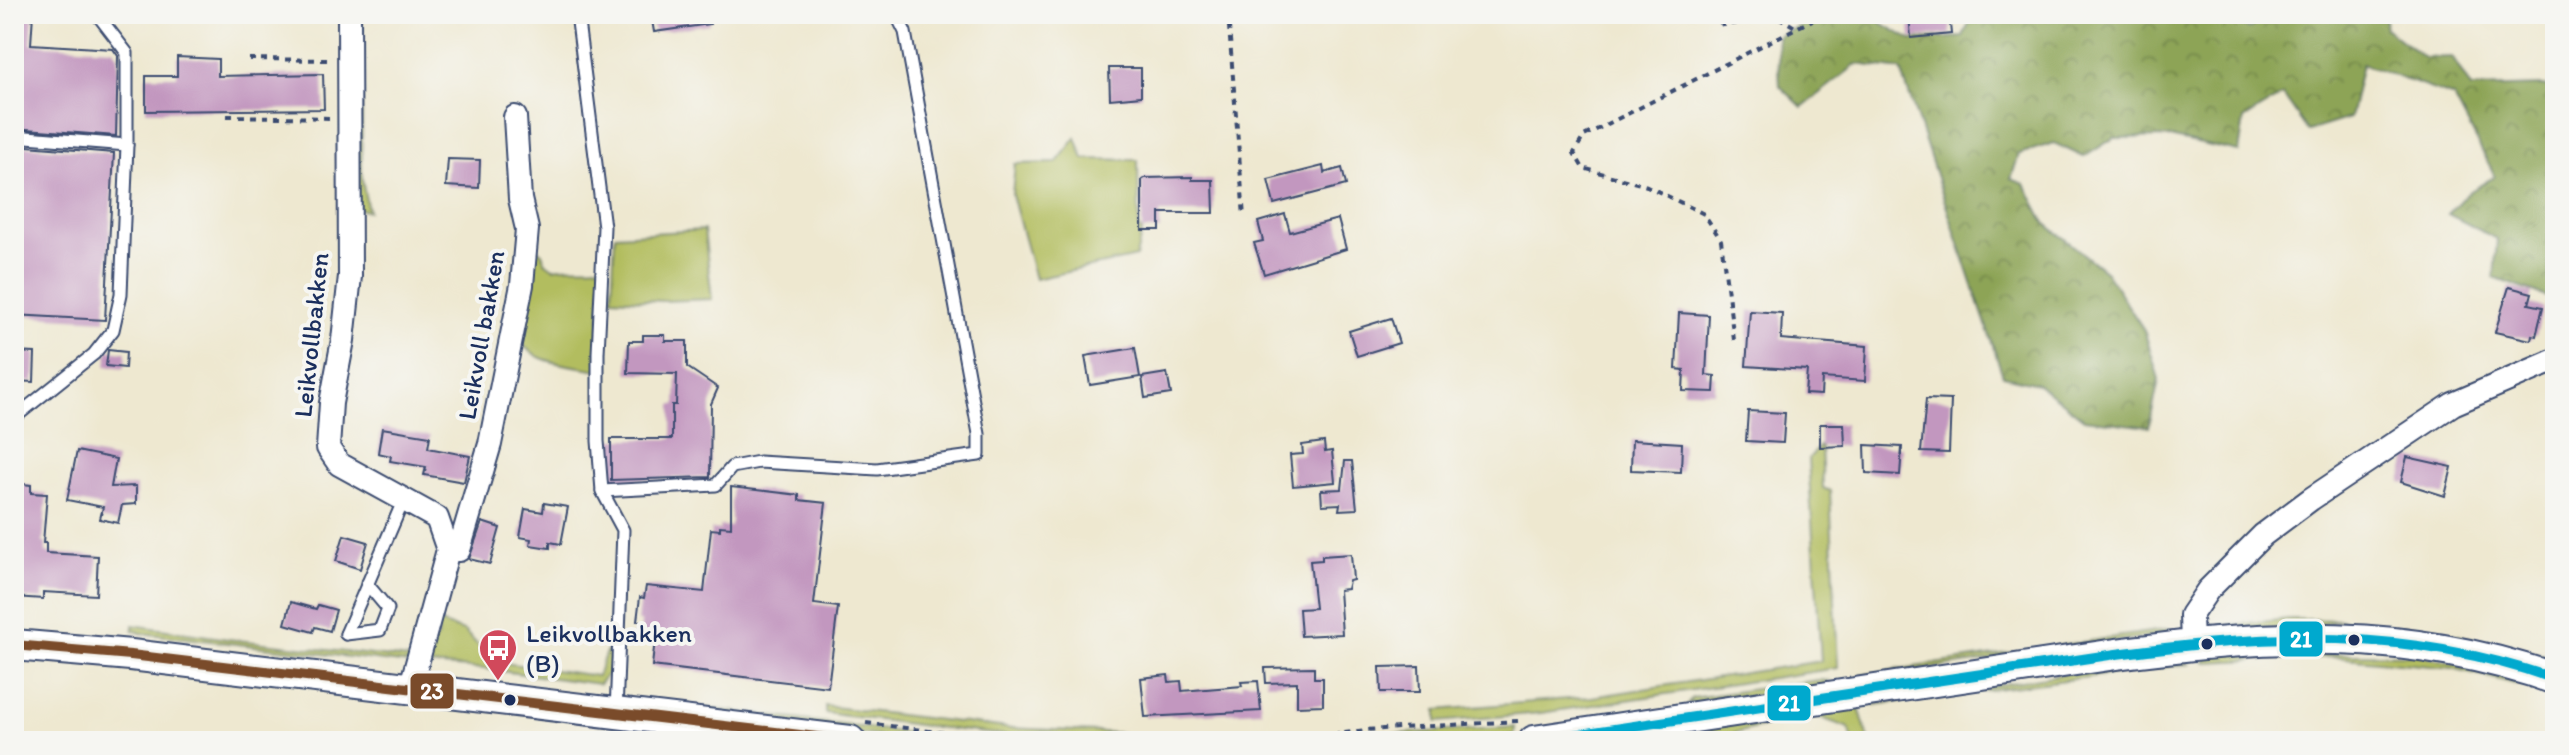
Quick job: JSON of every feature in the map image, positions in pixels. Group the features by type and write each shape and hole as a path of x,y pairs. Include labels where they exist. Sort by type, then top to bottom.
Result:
{"main road":[{"path":"1534,741 2192,645 2302,637 2405,642 2464,653 2555,679"},
{"path":"14,645 131,655 850,741"}],"street":[{"name":"Leikvollbakken","path":"349,14 350,276 343,340 331,403 328,448 339,464 437,518 448,550"},
{"name":"Leikvoll bakken","path":"448,550 459,550 490,444 522,285 527,229 520,199 515,117"},
{"path":"2192,645 2191,615 2208,590 2263,535 2453,404 2555,360"},
{"path":"410,689 448,550"}],"lane":[{"path":"14,418 94,354 113,330 121,294 127,53 97,14"},
{"path":"577,14 604,227 598,353 598,441 602,491 623,530 616,713"},
{"path":"602,491 716,485 732,467 759,462 877,469 979,455 979,434 905,32 896,14"},
{"path":"14,136 127,145"},
{"path":"367,584 388,609 380,630 346,634 367,584 404,499"}],"path":[{"path":"1228,14 1244,217"},
{"path":"1711,14 1723,25 1780,18 1795,27"},
{"path":"1734,340 1721,240 1704,214 1647,186 1583,168 1574,153 1584,136 1824,14"},
{"path":"249,59 349,61"},
{"path":"227,116 350,118"},
{"path":"1285,741 1366,730"}],"green space":[{"path":"349,14 362,14 362,180 368,211 358,209"},
{"path":"1824,14 1866,14 1911,40 1963,37 1973,14 2222,14 2249,29 2269,14 2386,14 2385,28 2424,58 2452,57 2471,88 2545,86 2555,92 2555,235 2549,237 2550,298 2494,278 2497,239 2448,214 2469,192 2495,176 2454,97 2362,64 2350,118 2308,131 2283,95 2244,119 2239,152 2169,137 2114,138 2084,157 2054,143 2019,154 2011,179 2025,184 2045,223 2106,272 2144,330 2159,379 2149,427 2084,419 2038,384 2003,376 1901,70 1857,64 1802,107 1780,86 1777,36"},
{"path":"1076,138 1084,159 1138,160 1139,229 1142,231 1136,257 1035,279 1012,195 1015,164 1056,163"},
{"path":"704,230 712,299 663,301 612,298 615,235"},
{"path":"526,241 542,253 545,262 553,268 602,265 598,370 545,360 511,342"},
{"path":"1821,445 1823,488 1830,491 1838,668 1541,713 1437,722 1437,710 1592,697 1821,661 1808,459"},
{"path":"2290,619 2344,620 2306,627 2206,630 2204,627"},
{"path":"437,622 464,631 485,652 504,663 597,676 606,652 612,651 610,671 599,684 427,665 431,643 438,637"},
{"path":"133,625 419,660 418,665 141,633 133,630"},
{"path":"2402,625 2555,658 2555,667"},
{"path":"2169,629 2173,633 1860,679 1861,675"},
{"path":"2211,652 2420,655 2555,688 2555,694 2452,668 2335,657 2205,662"},
{"path":"2176,656 2189,664 1873,705"},
{"path":"1829,681 1824,686 1688,704 1692,698"},
{"path":"641,700 975,741 918,741 658,708"},
{"path":"825,706 1008,728 1121,733 1126,734 1127,741 1013,736 938,728 825,713"},
{"path":"1859,707 1869,741 1853,741 1849,728 1813,715 1701,741 1662,741 1728,722"},
{"path":"1515,727 1514,735 1469,741 1393,741 1393,734"}],"building":[{"path":"14,14 33,14 31,44 113,49 118,56 116,136 14,128"},
{"path":"651,14 709,14 710,24 654,32"},
{"path":"1909,14 1949,14 1951,34 1911,38"},
{"path":"177,57 218,59 218,76 323,74 324,109 146,111 146,76 177,76"},
{"path":"1109,68 1141,68 1141,96 1110,99"},
{"path":"14,145 114,153 105,320 14,315"},
{"path":"448,159 480,160 479,188 446,186"},
{"path":"1323,166 1324,173 1342,168 1346,185 1274,204 1268,180"},
{"path":"1192,177 1192,180 1213,180 1214,213 1160,213 1160,230 1142,230 1142,180"},
{"path":"1285,214 1290,232 1338,219 1346,249 1264,274 1254,243 1263,241 1258,222"},
{"path":"2509,287 2532,293 2529,304 2543,307 2536,336 2532,335 2531,340 2495,332"},
{"path":"1750,311 1782,313 1781,339 1867,346 1865,381 1822,378 1821,395 1805,394 1807,370 1746,366"},
{"path":"1679,313 1709,315 1706,375 1715,376 1714,392 1683,391 1684,370 1676,369"},
{"path":"1391,318 1399,343 1357,356 1349,331"},
{"path":"643,335 665,335 665,341 687,341 687,367 718,388 711,404 710,477 611,480 611,439 672,439 672,405 676,405 677,374 628,373 629,341 643,341"},
{"path":"1135,348 1140,377 1090,385 1085,356"},
{"path":"108,350 126,352 125,368 106,366"},
{"path":"14,352 35,353 34,382 14,381"},
{"path":"1167,373 1171,394 1145,398 1142,377"},
{"path":"1926,399 1951,400 1949,453 1921,452"},
{"path":"1748,411 1785,413 1783,443 1746,441"},
{"path":"1820,424 1844,424 1845,446 1820,447"},
{"path":"382,428 430,436 428,448 470,456 464,482 424,475 426,467 390,461 391,456 378,453"},
{"path":"1632,440 1682,443 1681,472 1631,470"},
{"path":"1324,442 1325,452 1332,451 1335,482 1293,486 1290,455 1303,454 1302,445"},
{"path":"1865,445 1902,447 1900,475 1866,473"},
{"path":"77,451 116,459 111,487 136,486 136,504 122,505 118,523 100,519 103,507 67,500"},
{"path":"2407,457 2452,467 2445,496 2401,482"},
{"path":"1345,461 1352,461 1357,509 1339,510 1340,504 1322,505 1321,490 1342,489"},
{"path":"14,483 31,485 31,493 47,494 43,543 46,543 46,553 98,556 96,595 43,592 43,599 14,597"},
{"path":"731,487 799,495 799,500 826,503 814,604 838,607 828,687 652,666 655,639 640,637 641,621 637,621 640,597 644,598 646,586 704,592 711,529 731,527"},
{"path":"544,503 568,507 561,544 550,542 550,548 530,545 531,539 520,537 525,509 543,512"},
{"path":"482,522 500,528 490,564 469,559"},
{"path":"344,535 368,542 360,569 336,561"},
{"path":"1351,554 1353,580 1349,581 1347,589 1339,590 1342,634 1301,636 1299,609 1315,608 1310,561 1322,560 1322,556"},
{"path":"291,602 316,609 318,605 336,610 330,631 315,627 313,632 285,624"},
{"path":"1419,666 1420,692 1381,692 1380,667"},
{"path":"1314,667 1314,678 1323,678 1323,705 1297,706 1297,682 1266,683 1265,668"},
{"path":"1168,675 1169,682 1181,681 1182,691 1242,686 1241,682 1258,681 1261,711 1145,717 1141,678"}],"transit line":[{"name":"21","path":"1534,741 2116,654 2229,642 2337,639 2391,643 2445,650 2555,679"},
{"name":"23","path":"14,645 131,655 850,741"}],"place":[{"name":"Leikvollbakken (B)","path":"498,682"}]}
